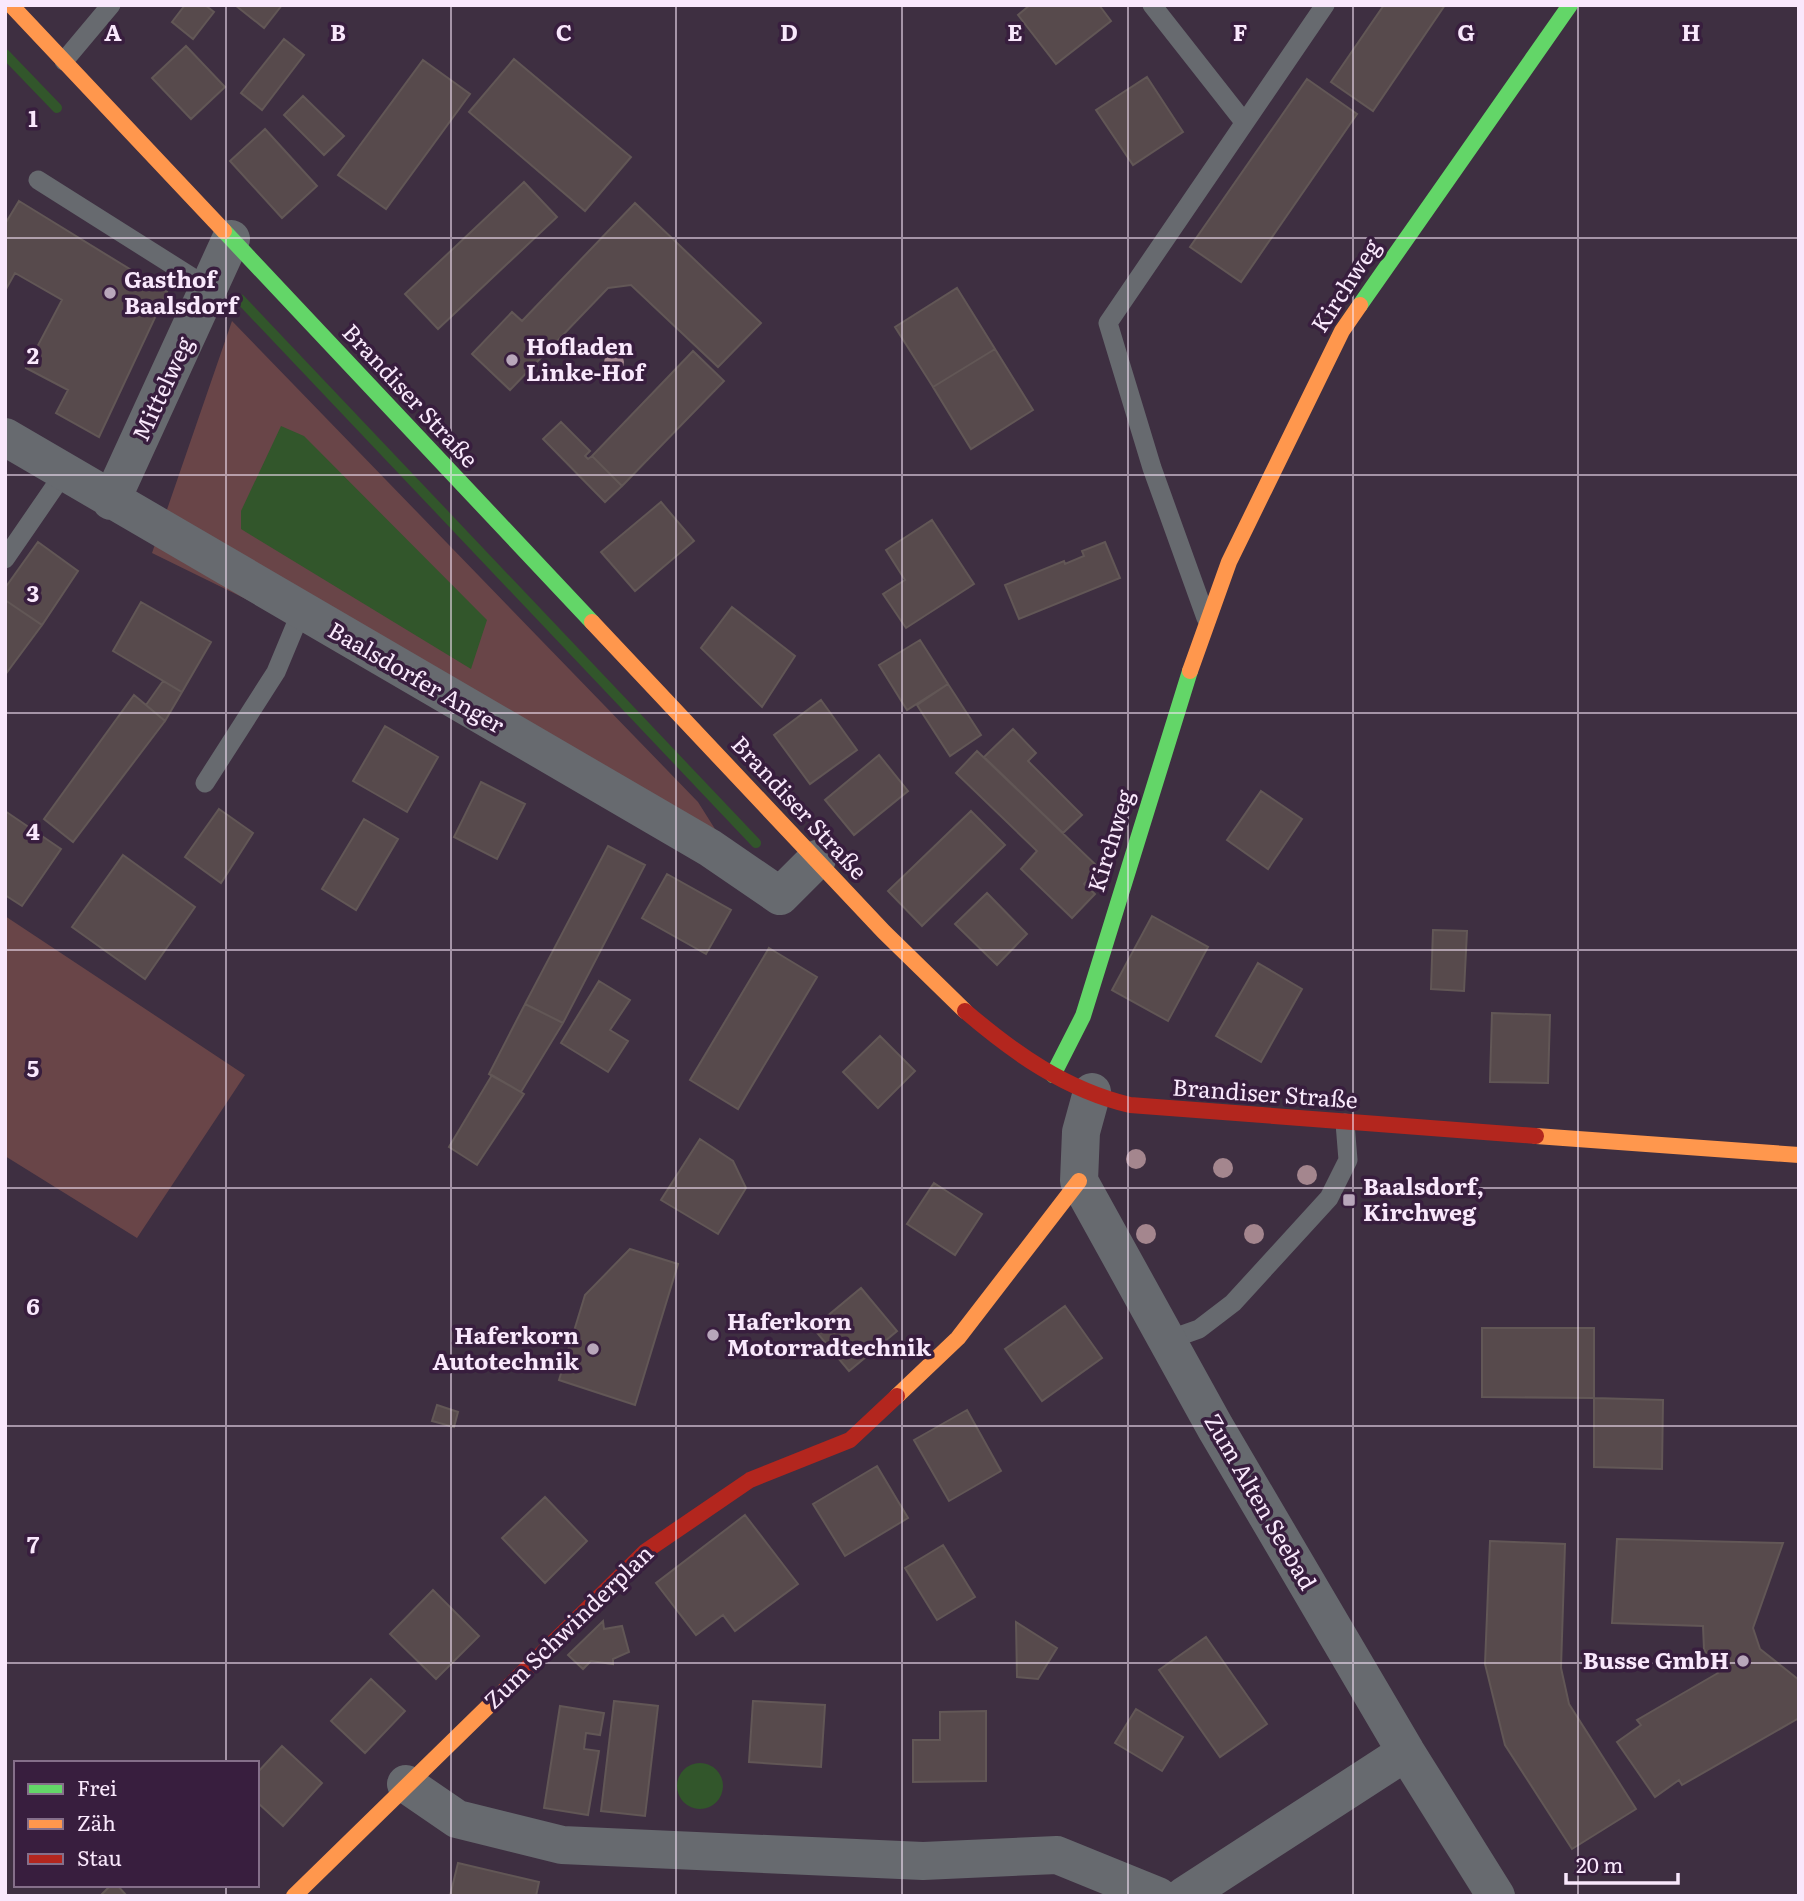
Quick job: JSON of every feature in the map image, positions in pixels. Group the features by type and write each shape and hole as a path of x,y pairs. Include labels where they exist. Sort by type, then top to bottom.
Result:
{"street":[{"name":"Brandiser Straße","path":"11,5 884,932 993,1037 1053,1075 1126,1104 1345,1123 1799,1155"},
{"name":"Kirchweg","path":"1053,1075 1083,1016 1206,618 1229,562 1342,331 1570,5"},
{"name":"Mittelweg","path":"111,501 231,239"},
{"name":"Baalsdorfer Anger","path":"5,437 301,612 710,848 780,896 817,859"},
{"path":"1079,1181 1081,1132 1092,1092"},
{"name":"Zum Alten Seebad","path":"1079,1181 1215,1427 1406,1752 1496,1896"},
{"name":"Zum Schwinderplan","path":"294,1896 646,1551 750,1479 850,1440 958,1338 1079,1181"},
{"path":"1184,1896 1406,1752"},
{"path":"406,1784 457,1819 562,1845 923,1861 1058,1855 1158,1896"}],"lane":[{"path":"64,61 111,5"},
{"path":"1152,5 1244,122"},
{"path":"1206,618 1152,468 1108,323 1325,5"},
{"path":"38,180 209,288"},
{"path":"5,559 64,472"},
{"path":"205,783 276,672 301,612"},
{"path":"1168,1340 1199,1329 1233,1303 1329,1198 1348,1160 1345,1123"}],"shaded area":[{"path":"232,321 698,802 715,829 152,553"},
{"path":"281,426 304,436 487,620 471,669 241,529 241,511"},
{"path":"5,916 245,1075 137,1238 5,1156"},
{"path":"700,1763 716,1770 723,1786 716,1802 700,1809 684,1802 677,1786 684,1770"}],"building":[{"path":"185,5 205,5 214,12 193,39 172,22"},
{"path":"235,5 282,5 264,28"},
{"path":"1030,5 1099,5 1111,21 1056,64 1018,15"},
{"path":"1384,5 1445,5 1373,111 1331,82"},
{"path":"284,39 304,55 262,110 241,93"},
{"path":"186,46 225,87 191,119 152,78"},
{"path":"514,59 631,157 585,211 469,112"},
{"path":"423,60 470,94 386,209 338,175"},
{"path":"1147,77 1183,132 1133,165 1096,110"},
{"path":"1307,79 1357,114 1241,282 1190,247"},
{"path":"303,96 344,136 324,155 284,115"},
{"path":"265,129 317,186 282,218 230,161"},
{"path":"524,182 557,217 438,329 405,294"},
{"path":"19,201 167,292 99,437 56,413 68,390 26,368 62,300 15,273 5,291 5,224"},
{"path":"635,203 761,323 718,367 631,285 608,288 510,390 472,354 512,312 522,321"},
{"path":"957,288 995,349 933,387 895,327"},
{"path":"995,349 1033,410 971,449 933,387"},
{"path":"693,351 724,381 622,486 592,456"},
{"path":"561,422 590,451 585,456 588,459 592,456 622,486 605,502 543,439"},
{"path":"661,502 694,541 635,591 601,552"},
{"path":"932,520 974,584 906,628 883,594 905,580 886,550"},
{"path":"38,542 78,571 42,625 5,600 5,588"},
{"path":"1105,542 1120,578 1019,619 1005,585 1064,561 1065,564 1084,556 1082,551"},
{"path":"5,600 42,625 5,675"},
{"path":"141,602 211,642 182,692 113,651"},
{"path":"732,607 795,656 762,707 701,648"},
{"path":"920,640 948,684 907,710 879,665"},
{"path":"163,681 182,692 165,721 146,705"},
{"path":"948,684 981,735 950,756 917,705"},
{"path":"134,695 165,721 73,842 44,819"},
{"path":"821,700 857,750 810,784 774,735"},
{"path":"385,726 438,757 407,812 353,781"},
{"path":"1013,729 1036,753 1028,761 1082,815 1063,833 984,757"},
{"path":"977,751 1099,868 1084,884 1095,894 1072,918 1021,869 1037,851 956,773"},
{"path":"879,755 908,791 854,835 825,800"},
{"path":"481,782 525,804 497,859 454,837"},
{"path":"1261,791 1302,819 1268,869 1227,840"},
{"path":"219,809 253,833 221,883 185,857"},
{"path":"5,811 61,849 22,906 5,895"},
{"path":"971,811 1005,845 922,926 888,891"},
{"path":"364,819 398,839 356,910 322,889"},
{"path":"608,846 645,865 563,1023 525,1004"},
{"path":"123,855 195,907 145,979 72,927"},
{"path":"667,874 731,910 706,954 642,918"},
{"path":"987,893 1027,934 997,965 955,924"},
{"path":"1152,916 1208,947 1168,1021 1112,990"},
{"path":"1433,930 1467,931 1464,991 1431,989"},
{"path":"769,948 817,977 738,1109 690,1080"},
{"path":"1258,963 1302,989 1261,1062 1216,1036"},
{"path":"599,981 630,1000 610,1030 628,1041 608,1072 561,1043"},
{"path":"525,1004 563,1023 521,1092 489,1074"},
{"path":"1492,1013 1550,1015 1548,1083 1490,1082"},
{"path":"880,1036 915,1071 878,1108 843,1072"},
{"path":"492,1075 524,1094 477,1165 449,1147"},
{"path":"700,1139 733,1161 746,1188 718,1234 661,1200"},
{"path":"934,1183 982,1214 955,1255 907,1224"},
{"path":"630,1249 678,1264 635,1405 559,1380 585,1295"},
{"path":"861,1288 897,1331 849,1371 813,1328"},
{"path":"1065,1306 1102,1358 1042,1401 1005,1349"},
{"path":"1482,1328 1594,1328 1594,1398 1482,1397"},
{"path":"1594,1398 1663,1400 1662,1469 1594,1467"},
{"path":"437,1405 458,1412 454,1427 432,1421"},
{"path":"967,1410 1001,1471 949,1501 914,1440"},
{"path":"877,1466 908,1518 845,1556 813,1504"},
{"path":"545,1497 587,1541 545,1583 502,1538"},
{"path":"745,1515 798,1584 735,1631 723,1615 696,1635 656,1583"},
{"name":"Busse GmbH","path":"1617,1539 1783,1543 1753,1628 1760,1649 1799,1680 1799,1718 1682,1785 1679,1780 1655,1797 1617,1742 1641,1725 1637,1720 1718,1673 1704,1649 1703,1626 1612,1623"},
{"path":"1490,1541 1565,1544 1561,1668 1569,1704 1636,1809 1572,1849 1505,1745 1485,1664"},
{"path":"943,1545 975,1597 937,1620 905,1568"},
{"path":"433,1590 479,1636 436,1679 390,1634"},
{"path":"603,1621 604,1629 622,1626 629,1652 613,1659 613,1664 591,1661 583,1669 568,1655"},
{"path":"1016,1622 1057,1648 1038,1679 1017,1677"},
{"path":"1206,1637 1267,1724 1220,1757 1159,1670"},
{"path":"371,1679 405,1711 365,1753 331,1721"},
{"path":"614,1701 658,1706 645,1816 601,1811"},
{"path":"753,1701 825,1705 821,1767 749,1762"},
{"path":"560,1706 604,1713 600,1735 586,1733 584,1749 599,1751 588,1815 544,1808"},
{"path":"1136,1709 1183,1737 1162,1771 1115,1743"},
{"path":"986,1711 986,1781 913,1782 913,1740 940,1740 940,1712"},
{"path":"282,1746 322,1783 283,1826 259,1804 259,1771"},
{"path":"458,1863 539,1882 536,1896 450,1896"},
{"path":"109,1887 119,1887 127,1896 100,1896"}],"waterway":[{"path":"5,54 57,108"},
{"path":"240,299 756,843"}],"traffic: fast":[{"path":"1360,305 1570,5"},
{"path":"224,231 592,622"},
{"path":"1053,1075 1083,1016 1190,671"}],"traffic: slow":[{"path":"11,5 224,231"},
{"path":"1190,671 1229,562 1342,331 1360,305"},
{"path":"592,622 884,932 965,1011"},
{"path":"1536,1136 1799,1155"},
{"path":"897,1396 958,1338 1079,1181"},
{"path":"294,1896 506,1689"}],"traffic: jam":[{"path":"965,1011 1002,1041 1063,1080 1130,1105 1536,1136"},
{"path":"506,1689 646,1551 750,1480 850,1440 897,1396"}],"place":[{"name":"Gasthof Baalsdorf","path":"110,293"},
{"name":"Hofladen Linke-Hof","path":"512,360"},
{"name":"Baalsdorf, Kirchweg","path":"1349,1200"},
{"name":"Haferkorn Motorradtechnik","path":"713,1335"},
{"name":"Haferkorn Autotechnik","path":"593,1349"},
{"name":"Busse GmbH","path":"1743,1661"}]}
